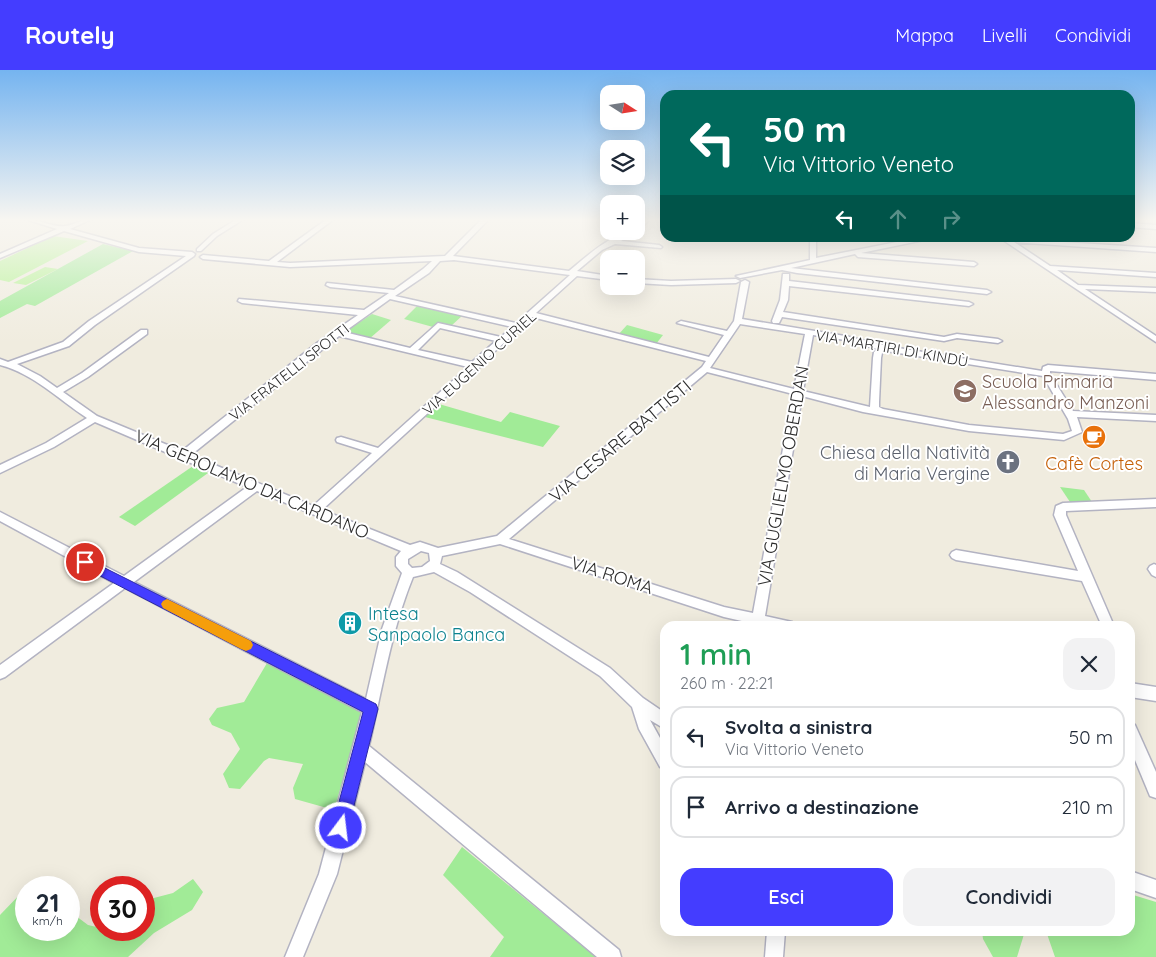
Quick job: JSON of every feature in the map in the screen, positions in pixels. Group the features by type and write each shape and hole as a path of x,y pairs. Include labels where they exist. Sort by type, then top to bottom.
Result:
{"street":[{"path":"10,364 50,351 72,340 92,323 134,296 183,260"},
{"path":"232,260 305,265 396,260"},
{"path":"269,264 274,260"},
{"name":"VIA FRATELLI SPOTTI","path":"184,455 320,345 368,313 440,260"},
{"path":"464,260 600,277"},
{"name":"VIA EUGENIO CURIEL","path":"314,511 520,326 587,260"},
{"path":"645,282 671,283 740,281 770,271 820,260"},
{"path":"928,260 974,264"},
{"path":"1038,260 1156,340"},
{"path":"774,327 784,300 786,273 784,268"},
{"path":"784,268 987,292"},
{"path":"1049,268 1156,275"},
{"name":"VIA CESARE BATTISTI","path":"500,540 705,369 738,321 740,281"},
{"path":"786,283 969,304"},
{"path":"330,286 393,295 520,326"},
{"path":"1077,287 1156,290"},
{"path":"242,300 368,313"},
{"path":"533,314 712,360"},
{"path":"780,314 944,339 958,336 998,341"},
{"name":"VIA MARTIRI DI KINDÙ","path":"738,321 809,332 871,344 884,349 1046,374 1045,371 1048,368 1156,376"},
{"path":"681,323 730,334"},
{"path":"412,351 438,325 504,340"},
{"path":"1140,329 1156,330"},
{"path":"56,393 85,375 144,332"},
{"name":"VIA GUGLIELMO OBERDAN","path":"758,620 809,332"},
{"path":"337,334 476,366"},
{"path":"878,410 875,408 874,402 877,358 878,352 884,349"},
{"path":"0,362 10,364 45,383 56,393 94,418 50,445 0,469"},
{"path":"705,369 863,409 878,410 970,428 1064,437 1074,435 1077,432 1077,425 1046,374"},
{"path":"1070,414 1156,418"},
{"name":"VIA GEROLAMO DA CARDANO","path":"94,418 255,487 410,550"},
{"path":"341,440 380,452"},
{"path":"0,673 255,487"},
{"path":"1106,621 1060,515 1060,509 1063,507 1153,506"},
{"path":"0,516 371,709"},
{"name":"VIA ROMA","path":"434,560 500,540 724,612 763,621"},
{"path":"434,560 424,572 409,572 402,566 401,562 402,557 410,550 425,546 434,560 453,575 605,672 638,703 660,718"},
{"path":"956,555 1087,577"},
{"path":"294,957 328,874 371,709 389,629 409,572"},
{"path":"1135,691 1156,694"},
{"path":"638,703 644,724 660,753"},
{"path":"1135,742 1156,790"},
{"path":"361,749 612,957"},
{"path":"1135,882 1156,888"},
{"path":"774,957 776,936"}],"green space":[{"path":"51,260 9,282 0,280 0,261"},
{"path":"73,260 116,260 35,306 27,304 0,318 0,301"},
{"path":"45,267 58,269 26,285 13,283"},
{"path":"418,305 463,315 451,326 437,323 433,327 404,319"},
{"path":"372,314 391,320 369,339 343,333"},
{"path":"627,325 663,335 656,344 618,335"},
{"path":"439,404 501,422 510,412 560,426 543,447 425,417"},
{"path":"193,466 208,473 135,526 119,517"},
{"path":"1060,487 1084,490 1092,502 1070,502"},
{"path":"267,663 362,713 331,821 327,808 295,799 293,788 303,764 269,758 264,761 240,789 229,788 223,774 240,749 231,733 212,725 209,719 217,708 244,702"},
{"path":"462,847 596,957 490,957 504,937 443,875"},
{"path":"193,879 203,892 192,910 155,932 155,898 173,893"},
{"path":"1135,896 1156,902 1156,957 1055,957 1048,936 1135,936"},
{"path":"15,899 15,941 80,941 80,919 90,925 90,941 145,941 128,957 0,957 0,915"},
{"path":"983,936 1023,936 1017,957 993,957"}],"slow traffic":[{"path":"167,604 246,645"}],"place":[{"name":"Scuola Primaria Alessandro Manzoni","path":"965,391"},
{"name":"Cafè Cortes","path":"1094,437"},
{"name":"Chiesa della Natività di Maria Vergine","path":"1008,462"},
{"name":"Intesa Sanpaolo Banca","path":"350,623"}],"route":[{"path":"85,562 371,709 341,828"}]}
